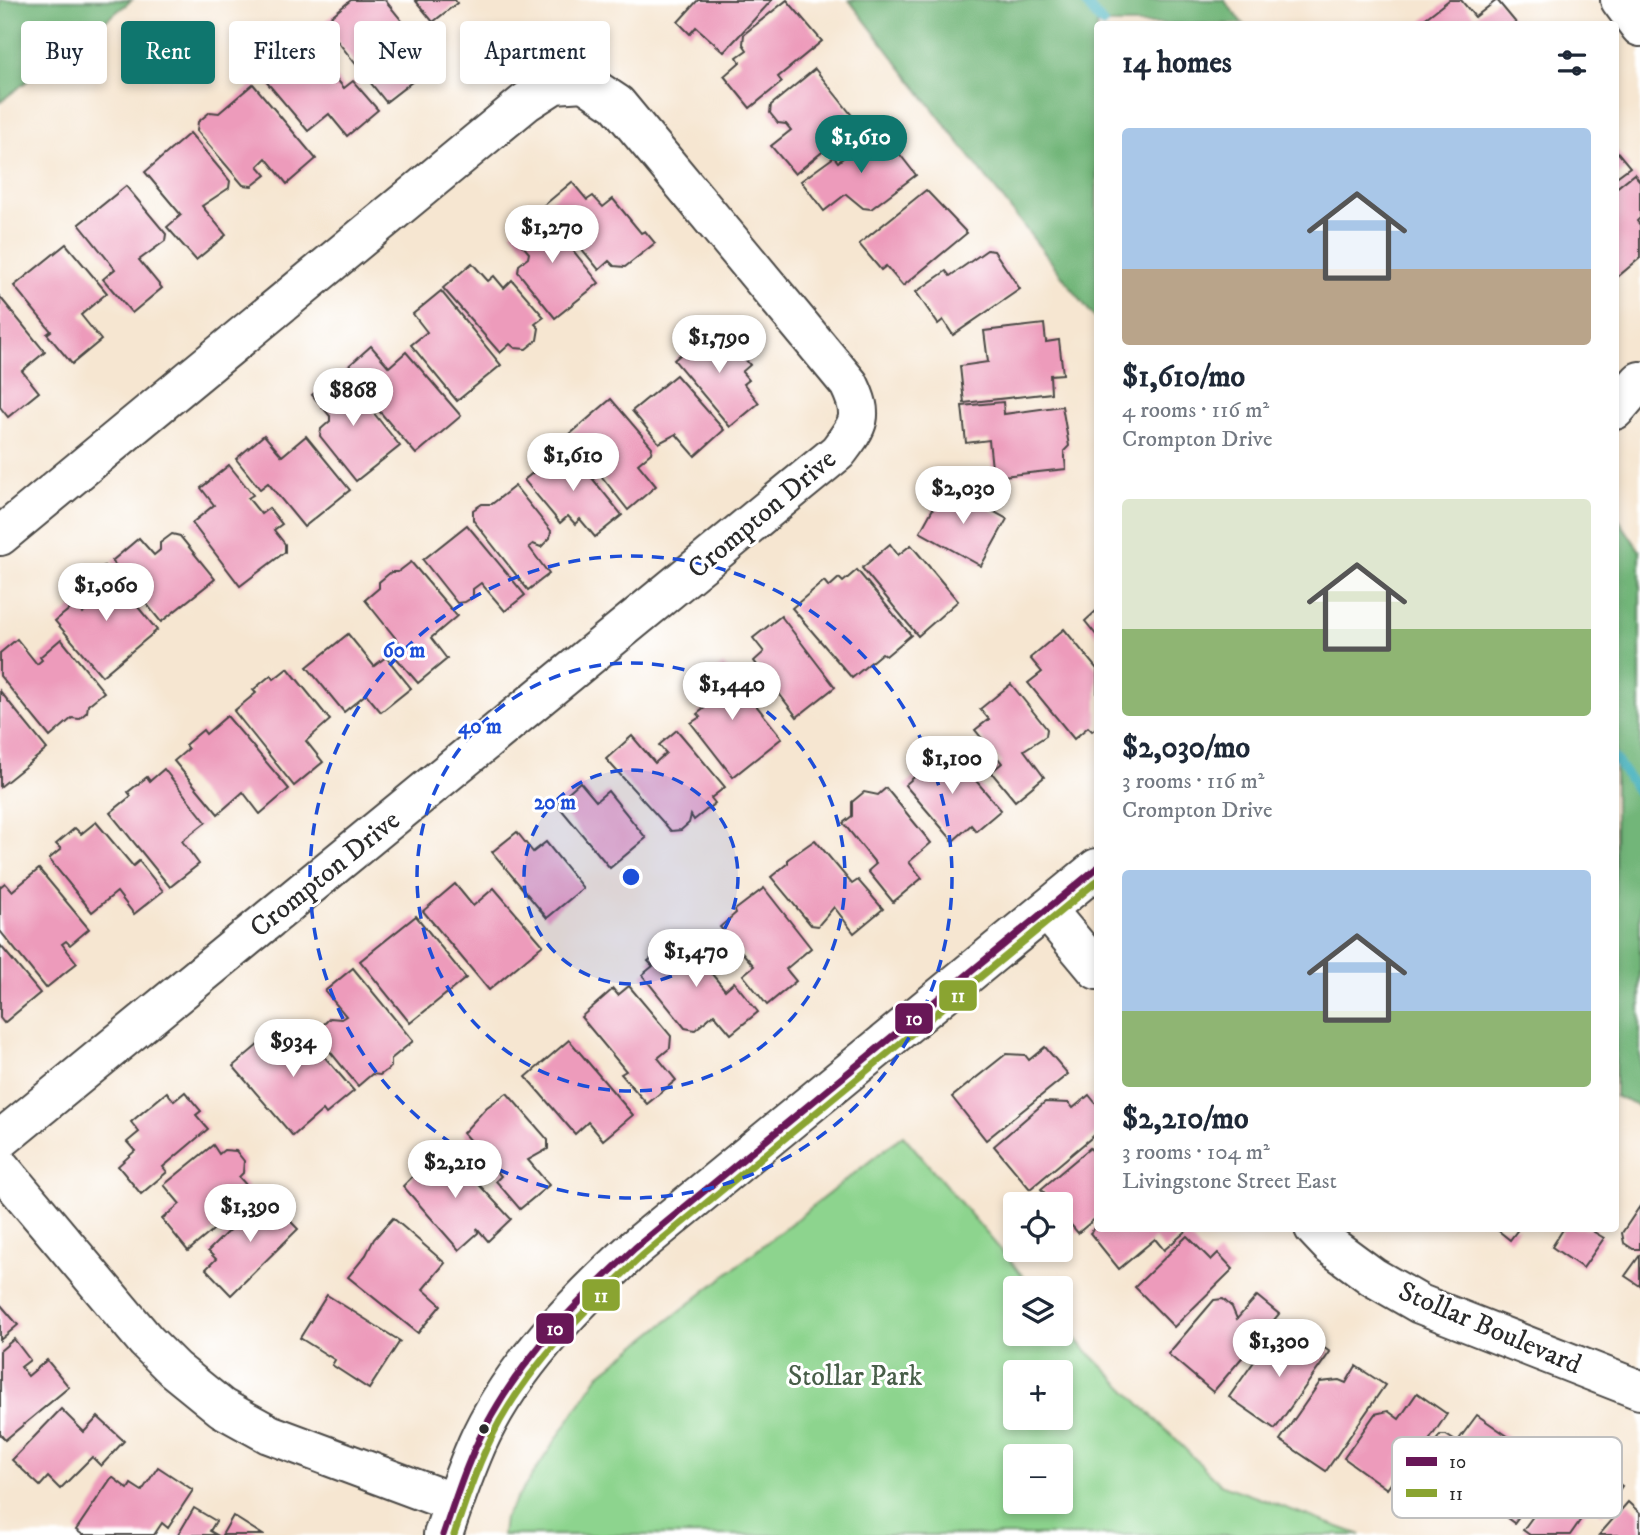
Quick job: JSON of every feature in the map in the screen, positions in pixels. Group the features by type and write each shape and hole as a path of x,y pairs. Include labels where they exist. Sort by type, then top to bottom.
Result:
{"street":[{"path":"1620,0 1640,27"},
{"name":"Crompton Drive","path":"0,536 526,102 554,84 584,82 617,104 849,384 859,404 856,428 838,452 0,1140"},
{"path":"1619,406 1640,381"},
{"path":"0,1167 146,1341 174,1369 222,1408 269,1434 448,1519 478,1443 496,1410 527,1362 597,1283 635,1248 1094,870"},
{"path":"1047,909 1094,966"},
{"name":"Stollar Boulevard","path":"1318,1232 1331,1246 1373,1277 1420,1304 1640,1390"}],"green space":[{"path":"0,0 132,0 105,21 21,21 21,84 23,84 0,102"},
{"path":"849,0 1224,0 1241,21 1094,21 1094,317"},
{"path":"1619,520 1640,551 1640,1107 1619,1098"},
{"name":"Stollar Park","path":"903,1135 1003,1253 1003,1262 1011,1262 1023,1276 1003,1276 1003,1346 1073,1346 1073,1335 1220,1484 1361,1535 502,1535 504,1518 599,1375"}],"building":[{"path":"351,0 385,0 402,21 354,21 354,62 340,44 340,21 325,21"},
{"path":"415,0 455,0 457,3 432,21"},
{"path":"698,0 772,0 724,52 696,27 690,34 678,22"},
{"path":"787,0 822,41 778,77 782,82 750,108 724,76 740,62 737,57 747,50 743,44 744,34"},
{"path":"1449,0 1461,0 1475,17 1497,0 1514,21 1422,21"},
{"path":"815,69 858,123 795,174 771,146 791,130 786,124 778,123 770,113 771,105"},
{"path":"353,81 378,110 347,136 329,114 308,131 268,84 340,83 344,88"},
{"path":"253,84 316,159 287,184 266,158 258,166 266,175 252,186 243,185 197,131 198,122 210,112 219,113"},
{"path":"372,84 409,84 386,102"},
{"path":"880,129 916,175 871,209 863,208 846,194 824,211 801,181 834,157 838,162"},
{"path":"190,133 230,181 229,188 202,206 226,235 196,260 167,227 181,215 145,172"},
{"path":"1619,154 1630,167 1619,175"},
{"path":"1634,174 1640,181 1640,218 1637,221 1640,225 1640,258 1619,276 1619,186"},
{"path":"572,182 587,200 593,196 603,207 613,199 641,233 645,231 655,243 625,267 614,266 609,261 599,270 572,237 570,239 542,207"},
{"path":"126,186 166,234 165,241 139,260 162,288 132,313 103,279 115,269 79,224"},
{"path":"926,190 967,233 903,286 886,266 881,270 859,244"},
{"path":"540,209 599,283 555,318 518,272 519,265 528,258 529,253 511,232"},
{"path":"66,244 107,293 81,315 101,340 72,364 47,334 51,331 14,286"},
{"path":"987,250 994,251 1020,289 953,335 943,320 938,324 916,292 946,271 950,276"},
{"path":"472,263 488,281 494,276 504,288 512,280 544,317 535,324 539,328 537,340 526,349 515,348 510,344 500,353 443,288"},
{"path":"441,291 501,365 457,401 411,345 427,332 413,314"},
{"path":"0,297 45,352 22,371 39,392 8,417 0,407"},
{"path":"717,324 750,365 742,372 749,380 744,384 759,403 730,427 674,360"},
{"path":"1044,324 1046,342 1059,340 1063,374 1050,375 1051,393 964,403 960,366 988,362 984,331"},
{"path":"371,346 389,367 406,352 461,416 416,454 344,370"},
{"path":"341,372 400,446 356,481 320,436 321,429 330,421 330,416 312,395"},
{"path":"676,375 724,430 695,456 676,434 659,443 632,411"},
{"path":"611,399 652,447 651,453 638,464 656,486 628,510 569,435"},
{"path":"1003,402 1004,414 1062,406 1069,446 1064,451 1066,469 993,477 989,440 966,443 962,406"},
{"path":"264,435 282,456 306,436 350,490 304,527 268,483 260,489 236,459"},
{"path":"566,446 622,515 595,537 580,519 575,524 568,516 560,523 524,480"},
{"path":"229,465 253,495 248,498 261,514 269,508 282,524 274,530 285,544 285,552 240,586 192,523 214,505 201,488"},
{"path":"946,485 1007,519 981,566 920,532"},
{"path":"515,486 551,531 550,538 541,547 533,544 529,547 549,574 528,590 473,520 473,510 482,504 492,504"},
{"path":"467,525 525,595 505,611 481,583 473,589 473,597 457,603 423,560"},
{"path":"172,534 180,536 215,579 161,622 112,561 139,538 154,555 160,550 160,543"},
{"path":"890,544 898,555 911,545 958,601 918,636 862,568"},
{"path":"411,562 457,616 431,638 447,659 418,683 392,653 401,645 365,600 391,572 398,572"},
{"path":"104,566 157,630 102,676 55,621 76,604 83,613 92,607 77,589"},
{"path":"857,570 911,635 886,656 882,653 852,678 792,608 824,581 829,587 839,578 843,582"},
{"path":"1094,613 1094,632 1085,621"},
{"path":"781,616 835,687 797,717 754,661 764,652 753,638"},
{"path":"1064,629 1094,665 1094,729 1092,731 1088,727 1074,739 1028,683 1042,672 1030,658"},
{"path":"348,634 374,666 386,657 411,688 381,712 366,694 344,712 307,667"},
{"path":"17,639 37,664 42,660 40,657 61,639 104,692 88,705 87,712 79,719 72,718 50,737 0,676 0,653"},
{"path":"723,664 782,738 733,777 691,723 700,717 697,714 707,706 693,688"},
{"path":"288,668 330,720 306,741 323,762 294,786 234,711 256,693 253,690 271,675 274,679"},
{"path":"1011,684 1047,729 1046,736 1024,750 1044,777 1015,801 991,772 1002,763 975,730 989,719 980,709"},
{"path":"0,691 47,749 0,787"},
{"path":"227,716 289,789 260,814 243,792 218,814 174,761 188,749 185,745 203,730 206,734"},
{"path":"677,730 725,787 711,798 715,803 694,820 691,815 689,823 681,830 671,831 606,759 632,736 655,763 666,753 659,745"},
{"path":"948,748 1001,810 976,831 971,825 953,841 905,785"},
{"path":"164,769 206,822 182,841 199,864 170,887 110,813 131,796 128,792 147,777 150,781"},
{"path":"580,782 596,801 608,791 646,838 610,868 556,803"},
{"path":"886,788 931,843 909,862 922,878 893,902 868,871 876,864 843,823 852,816 852,802 864,792 878,795"},
{"path":"96,822 133,866 139,861 163,891 134,914 117,892 92,912 49,859 61,849 56,844 75,828 81,834"},
{"path":"517,832 533,852 546,842 583,888 547,918 492,852"},
{"path":"815,840 852,884 858,880 883,909 854,933 834,907 818,926 811,925 771,877 788,863 788,859"},
{"path":"39,869 89,929 70,945 66,941 62,944 77,963 46,988 0,931 0,887 5,883 12,891"},
{"path":"455,884 473,906 494,888 543,945 489,990 423,911"},
{"path":"764,888 811,948 786,969 796,981 767,1005 743,975 754,966 720,927 736,913 735,910"},
{"path":"416,916 466,978 410,1023 360,961"},
{"path":"680,935 725,990 734,982 758,1012 731,1034 714,1014 695,1030 685,1028 642,975 653,966 648,961"},
{"path":"0,945 40,993 4,1023 0,1018"},
{"path":"353,968 413,1041 391,1059 391,1067 380,1075 372,1074 358,1086 319,1038 320,1028 330,1018 341,1019 346,1016 325,991"},
{"path":"629,986 671,1036 670,1048 658,1058 676,1080 647,1104 621,1074 626,1071 581,1017 613,989 618,995"},
{"path":"298,1026 354,1091 326,1114 323,1110 293,1136 233,1066 266,1038 269,1042 280,1033 284,1037"},
{"path":"569,1040 633,1115 603,1140 588,1122 575,1134 526,1077"},
{"path":"1045,1047 1068,1074 986,1140 952,1097 1006,1054 1025,1055 1029,1060"},
{"path":"167,1092 174,1101 185,1092 201,1111 196,1115 208,1129 163,1167 167,1172 141,1194 118,1166 135,1151 127,1142 139,1132 131,1122"},
{"path":"507,1093 548,1140 548,1149 528,1160 549,1185 520,1209 496,1181 501,1176 463,1133 487,1107"},
{"path":"1089,1095 1094,1101 1094,1136 1030,1189 994,1146 1045,1102 1069,1103 1073,1108"},
{"path":"213,1145 219,1154 224,1150 236,1151 244,1161 243,1173 239,1177 248,1187 211,1218 218,1226 188,1251 162,1219 180,1204 164,1185"},
{"path":"443,1146 511,1219 488,1241 477,1228 478,1233 459,1250 403,1186"},
{"path":"1090,1148 1094,1153 1094,1220 1078,1233 1073,1227 1073,1192 1044,1192 1041,1189"},
{"path":"265,1195 298,1229 231,1295 206,1269 216,1259 208,1251"},
{"path":"1640,1206 1640,1249 1633,1249 1624,1243 1622,1233"},
{"path":"393,1218 445,1263 423,1289 441,1305 418,1333 348,1277 366,1255 374,1239"},
{"path":"1094,1229 1094,1232 1185,1232 1164,1250 1155,1239 1119,1269 1090,1233"},
{"path":"1500,1232 1516,1232 1510,1240"},
{"path":"1561,1232 1594,1232 1604,1238 1583,1268 1552,1247"},
{"path":"1187,1236 1211,1260 1218,1253 1233,1269 1174,1327 1135,1287"},
{"path":"1640,1255 1640,1286 1625,1276"},
{"path":"327,1295 400,1341 369,1389 332,1365 335,1360 300,1338"},
{"path":"1257,1296 1279,1314 1213,1392 1168,1354 1214,1300 1223,1299 1232,1307 1237,1319"},
{"path":"0,1304 18,1325 0,1340"},
{"path":"1302,1333 1330,1352 1275,1429 1229,1397 1268,1342 1286,1356"},
{"path":"14,1339 30,1360 21,1367 28,1376 47,1360 69,1387 5,1440 0,1434 0,1351"},
{"path":"1356,1366 1385,1385 1326,1471 1280,1440 1320,1382 1339,1380 1346,1383"},
{"path":"1417,1393 1447,1414 1431,1437 1392,1437 1392,1482 1387,1489 1344,1458 1375,1414 1388,1411 1399,1419"},
{"path":"61,1409 84,1432 98,1417 124,1441 101,1466 92,1457 60,1489 48,1477 40,1486 12,1460"},
{"path":"1477,1415 1509,1437 1461,1437"},
{"path":"158,1467 193,1490 168,1528 162,1523 154,1535 83,1535 76,1530 112,1477 128,1489 131,1484 142,1491"},
{"path":"1628,1502 1640,1513 1640,1535 1599,1535 1614,1518 1622,1518 1622,1509"},
{"path":"194,1508 216,1521 210,1531 217,1535 178,1535"},
{"path":"233,1516 263,1535 222,1535"},
{"path":"1532,1518 1582,1518 1570,1535 1530,1535 1523,1530"}],"waterway":[{"path":"1083,0 1100,21"},
{"path":"1619,765 1640,795"}],"transit line":[{"name":"10","path":"443,1535 471,1458 484,1429 506,1392 539,1347 595,1286 635,1248 1094,870"},
{"name":"11","path":"454,1535 480,1463 500,1421 530,1376 583,1313 642,1256 1094,883"}]}
